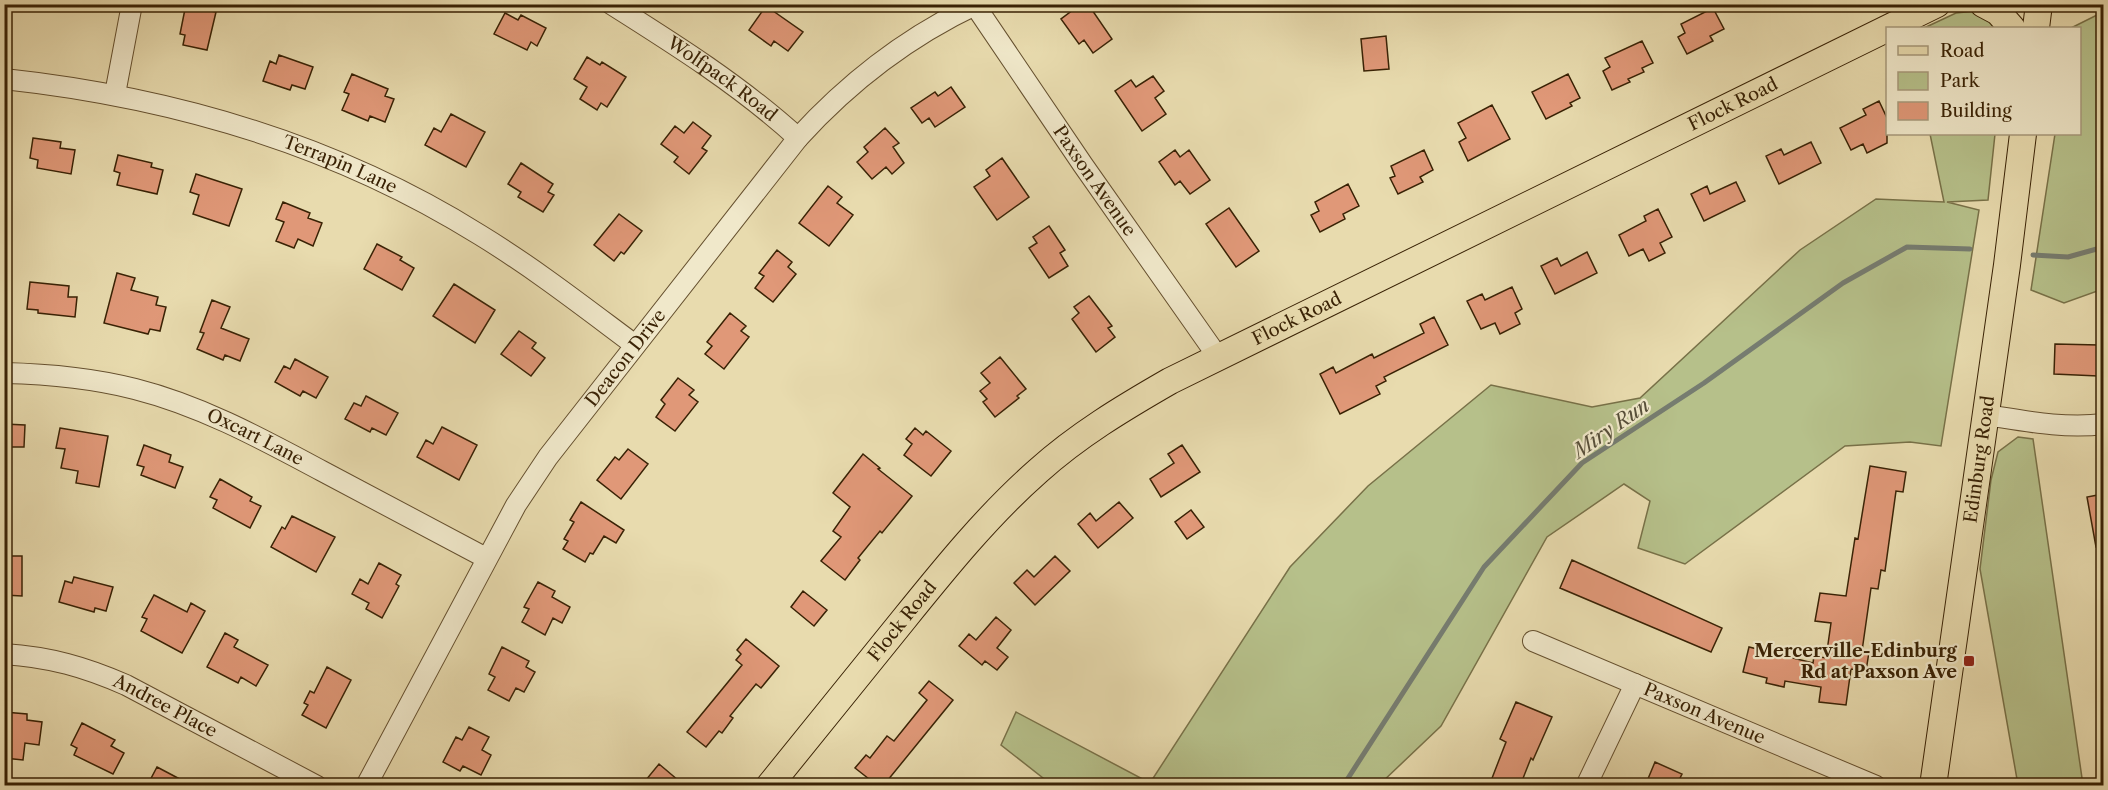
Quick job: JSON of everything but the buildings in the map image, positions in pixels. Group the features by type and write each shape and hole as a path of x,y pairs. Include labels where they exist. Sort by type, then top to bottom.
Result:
{"main road":[{"name":"Flock Road","path":"1890,27 1937,4"},
{"path":"1983,4 1998,12 2011,27"},
{"path":"2036,27 2039,4"},
{"name":"Flock Road","path":"769,786 962,548 1039,470 1117,411 1218,357 1886,29"},
{"name":"Edinburg Road","path":"1934,786 2007,265 2023,135"}],"street":[{"path":"115,94 132,4"},
{"name":"Wolfpack Road","path":"611,4 723,78 798,138"},
{"name":"Deacon Drive","path":"366,786 516,505 548,457 635,345 798,138 820,114 854,83 939,22 975,5"},
{"name":"Paxson Avenue","path":"975,5 1083,165 1218,357"},
{"name":"Terrapin Lane","path":"4,79 62,85 115,94 213,118 276,138 379,181 478,234 543,276 635,345"},
{"name":"Oxcart Lane","path":"4,373 88,379 135,389 181,403 269,442 486,558"},
{"path":"1986,415 2052,426 2103,424"},
{"name":"Paxson Avenue","path":"1533,641 1876,786"},
{"name":"Andree Place","path":"4,654 65,662 96,672 126,685 317,786"},
{"path":"1586,786 1635,684"}],"green space":[{"path":"1975,11 1999,27 1926,27 1956,13"},
{"path":"2103,12 2103,289 2064,303 2031,290 2055,135 2081,135 2081,27 2073,27"},
{"path":"1930,135 1995,135 1988,200 1947,202 1979,210 1941,446 1910,442 1845,446 1685,564 1638,548 1650,501 1624,484 1547,537 1441,726 1379,785 1052,785 1001,745 1016,712 1150,783 1290,567 1368,486 1491,385 1592,407 1640,398 1800,250 1876,199 1944,202"},
{"path":"2018,437 2033,439 2083,785 2018,785 1980,569 1991,480 1998,452"}],"waterway":[{"name":"Miry Run","path":"1343,786 1484,567 1582,463 1704,383 1843,283 1907,247 1970,249"},
{"name":"Miry Run","path":"2033,255 2068,257 2104,247"}],"place":[{"name":"Mercerville-Edinburg Rd at Paxson Ave","path":"1969,661"}]}
